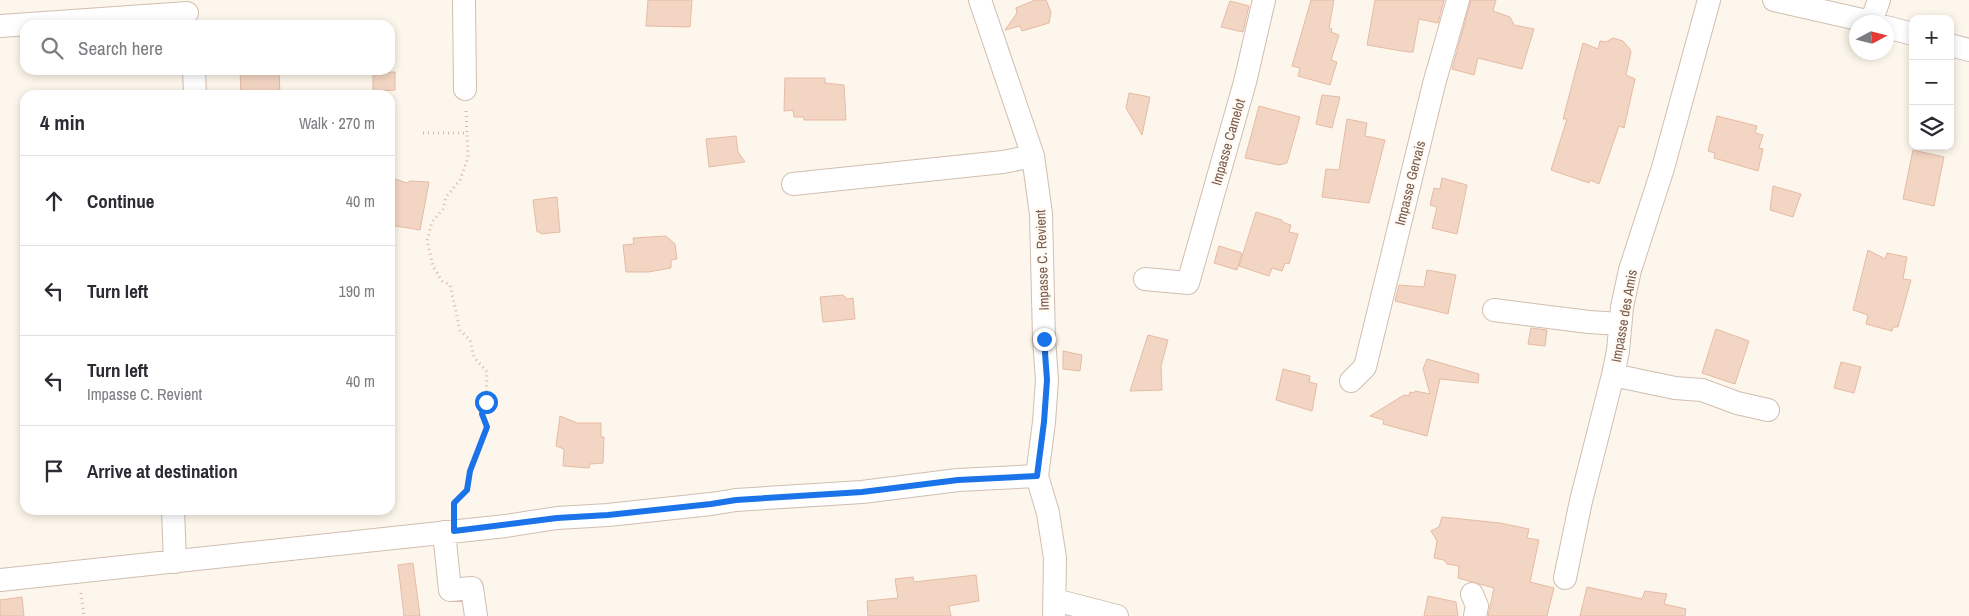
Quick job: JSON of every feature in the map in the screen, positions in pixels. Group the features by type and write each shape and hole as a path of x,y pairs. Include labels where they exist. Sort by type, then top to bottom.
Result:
{"street":[{"path":"464,0 465,89"},
{"name":"Impasse C. Revient","path":"980,0 1032,156 1042,214 1044,339 1047,380 1037,476 1048,513 1055,558 1054,608"},
{"name":"Impasse Camelot","path":"1145,279 1188,282 1245,82 1264,0"},
{"name":"Impasse Gervais","path":"1358,374 1458,0"},
{"name":"Impasse des Amis","path":"1565,578 1581,501 1613,375 1630,270 1663,168 1709,0"},
{"path":"1774,0 1849,17"},
{"path":"1874,15 1879,0"},
{"path":"86,20 186,13"},
{"path":"0,26 20,25"},
{"path":"1894,29 1909,33"},
{"path":"1954,46 1969,50"},
{"path":"194,75 195,90"},
{"path":"793,184 1003,162 1032,156"},
{"path":"1494,310 1620,324"},
{"path":"1613,375 1675,388 1702,390 1737,403 1768,410"},
{"path":"0,580 736,500 862,492 958,480 1037,476"},
{"path":"173,515 175,562"},
{"path":"449,531 450,590 472,588 476,616"},
{"path":"1054,608 1117,616"}],"path":[{"path":"449,531 454,503 467,490 470,471 487,427 482,414 486,402 486,372 474,357 470,340 460,330 450,285 442,281 433,266 427,241 432,222 443,209 446,197 460,180 465,166 468,146 465,89"},
{"path":"423,133 467,133"}],"building":[{"path":"648,0 692,0 690,27 646,26"},
{"path":"1035,0 1046,0 1051,12 1049,23 1022,31 1020,26 1005,30 1017,13 1016,8"},
{"path":"1311,0 1334,0 1329,28 1332,29 1331,32 1339,35 1331,60 1337,62 1330,85 1298,76 1300,68 1292,66"},
{"path":"1375,0 1444,0 1438,23 1419,19 1413,52 1408,52 1367,45"},
{"path":"1471,0 1496,0 1493,11 1510,17 1514,25 1534,29 1522,69 1478,58 1474,75 1452,69"},
{"path":"1230,1 1249,6 1243,32 1221,27"},
{"path":"1613,38 1623,41 1629,48 1631,52 1626,75 1635,79 1624,128 1619,126 1599,184 1590,180 1589,183 1551,170 1567,119 1563,119 1583,43 1598,49 1600,41 1606,42"},
{"path":"240,75 279,75 280,90 241,90"},
{"path":"373,75 395,75 395,90 373,90"},
{"path":"785,78 825,78 825,83 844,85 846,120 804,120 804,117 794,117 793,110 784,111"},
{"path":"1129,93 1150,97 1142,135 1126,108"},
{"path":"1322,95 1340,97 1332,128 1316,124"},
{"path":"1259,106 1300,117 1287,163 1279,165 1245,158"},
{"path":"1717,116 1757,126 1755,133 1763,135 1759,148 1763,149 1758,171 1714,158 1715,153 1708,151"},
{"path":"1347,119 1367,123 1365,136 1385,140 1369,203 1322,197 1326,169 1339,170"},
{"path":"736,136 738,152 745,162 709,167 706,139"},
{"path":"1913,150 1944,157 1934,206 1903,199"},
{"path":"1442,178 1467,185 1457,234 1432,228 1437,207 1430,205 1434,188 1440,189"},
{"path":"395,179 407,183 410,181 429,182 420,230 395,226"},
{"path":"1773,186 1801,194 1793,217 1770,210"},
{"path":"557,197 560,232 541,234 537,232 533,200"},
{"path":"1256,212 1282,220 1282,222 1291,225 1289,232 1298,234 1289,264 1285,263 1282,271 1272,268 1269,276 1239,266"},
{"path":"666,236 675,244 677,259 671,260 671,268 648,272 626,272 623,245 634,244 633,238"},
{"path":"1219,246 1242,253 1237,270 1214,263"},
{"path":"1868,250 1885,259 1887,253 1907,257 1903,279 1911,280 1898,327 1893,327 1892,331 1866,324 1868,315 1853,310"},
{"path":"1427,270 1456,275 1448,314 1395,301 1399,285 1424,287"},
{"path":"843,295 847,299 853,298 855,319 823,322 820,297"},
{"path":"1531,328 1547,330 1545,346 1528,344"},
{"path":"1716,329 1749,341 1735,384 1702,373"},
{"path":"1148,335 1168,340 1161,366 1162,390 1130,391"},
{"path":"1063,351 1082,355 1080,371 1063,369"},
{"path":"1427,359 1479,374 1478,383 1440,379 1427,436 1383,424 1384,420 1370,416 1404,395 1409,396 1410,392 1430,394 1423,369"},
{"path":"1841,362 1861,367 1854,393 1834,388"},
{"path":"1283,369 1310,376 1309,382 1317,384 1312,411 1276,400"},
{"path":"560,416 577,423 601,423 601,437 604,437 603,463 590,464 589,468 563,466 564,449 556,446"},
{"path":"1442,517 1500,523 1529,529 1527,538 1539,540 1530,582 1554,588 1547,616 1488,616 1494,588 1458,578 1459,566 1447,564 1444,560 1434,558 1437,541 1431,531 1439,527"},
{"path":"413,563 420,616 404,616 398,565"},
{"path":"976,575 979,601 949,606 951,616 868,616 867,601 898,598 895,579 913,577 914,582"},
{"path":"1587,587 1642,599 1645,591 1667,594 1664,604 1686,609 1685,616 1580,616"},
{"path":"1428,596 1456,602 1458,616 1424,616"},
{"path":"22,597 24,616 0,616 0,600"}],"route":[{"path":"486,402 482,414 487,427 470,471 467,490 454,503 454,531 506,526 557,518 608,515 736,500 862,492 958,480 1037,476 1047,380 1044,339"}]}
